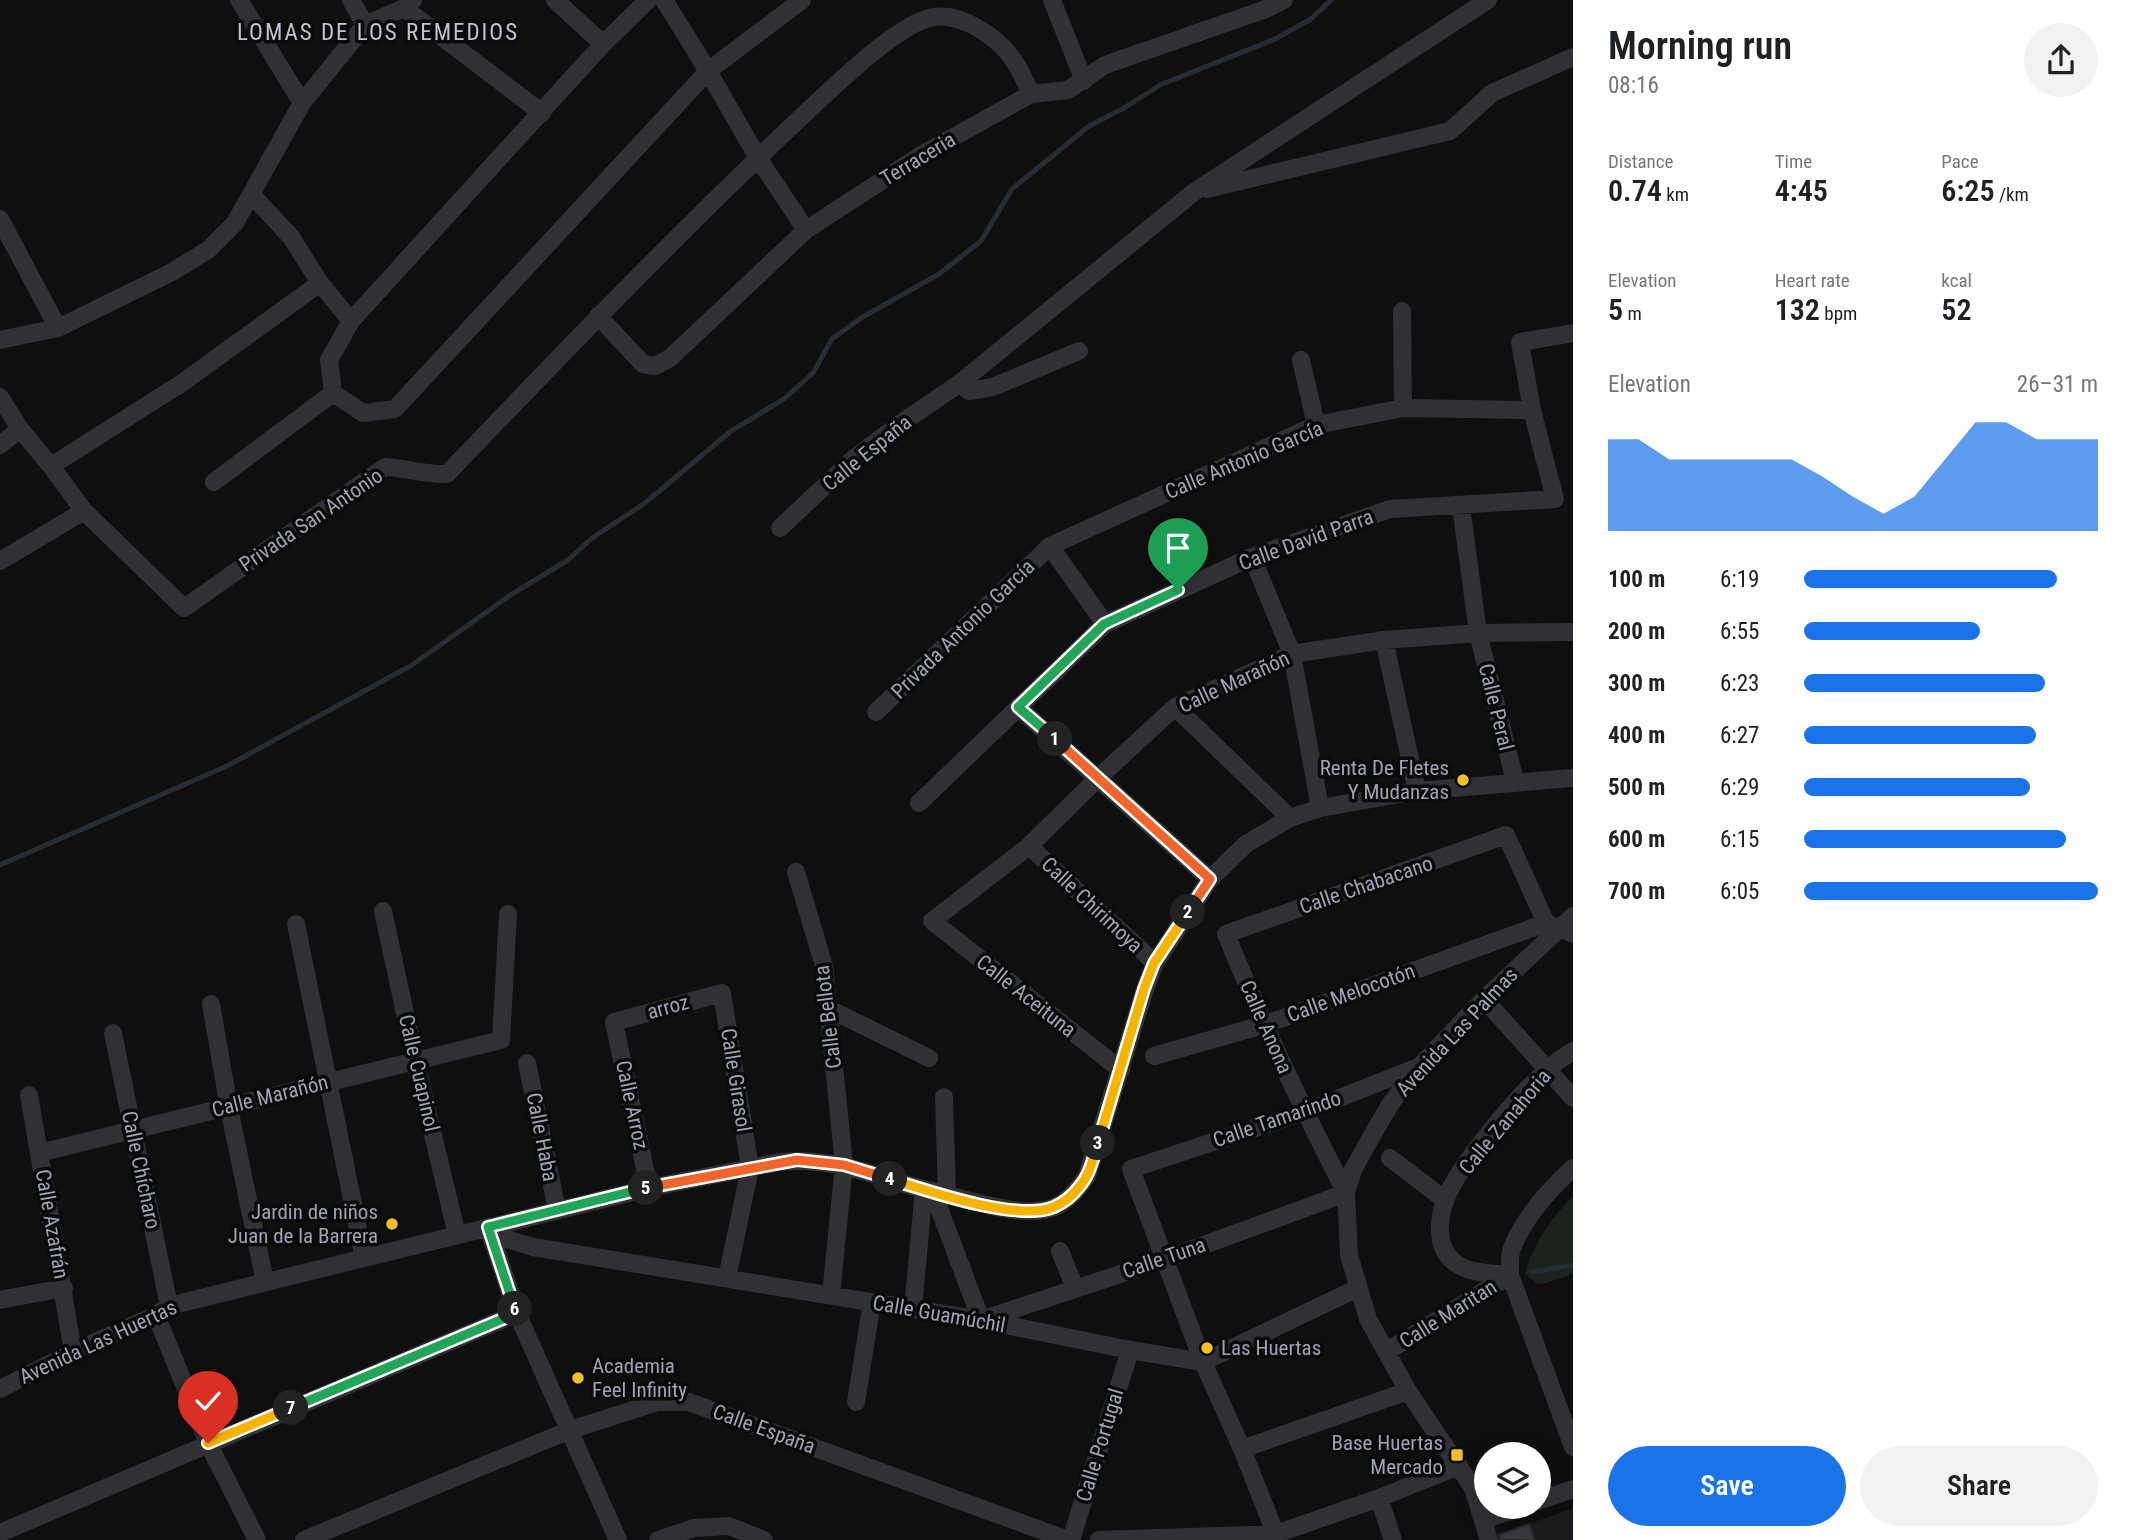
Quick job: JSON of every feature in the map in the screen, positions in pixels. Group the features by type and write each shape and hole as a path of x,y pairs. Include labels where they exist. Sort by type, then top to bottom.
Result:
{"street":[{"path":"239,0 302,103"},
{"path":"351,0 365,24"},
{"path":"555,0 603,44"},
{"path":"649,0 603,44 351,321 329,360 334,393 363,413 395,409 708,71 802,0"},
{"path":"664,0 758,158 806,230"},
{"path":"1052,0 1084,81"},
{"name":"Terraceria","path":"598,316 643,364 655,366 670,358 806,230 921,155 1031,94 1068,90 1105,65 1264,5 1284,0"},
{"name":"Calle España","path":"780,528 852,460 960,383 1194,192 1488,0"},
{"path":"0,340 58,328 172,272 208,250 235,223 302,103 365,24 409,4 542,113"},
{"path":"598,316 851,70 915,22 935,16 953,17 974,26 994,40 1013,59 1031,94"},
{"path":"1194,192 1450,131 1492,93 1573,57"},
{"path":"251,194 290,237 320,284 351,321"},
{"path":"0,219 58,328"},
{"path":"51,466 182,383 320,284"},
{"path":"1402,311 1403,408"},
{"name":"Privada San Antonio","path":"84,511 184,607 385,467 447,474 598,316"},
{"path":"1532,410 1520,342 1573,333"},
{"path":"960,383 969,391 993,387 1079,351"},
{"path":"1301,360 1315,425"},
{"path":"214,482 334,393"},
{"path":"0,397 20,429 84,511 0,561"},
{"name":"Calle Antonio García","path":"1050,546 1315,425 1403,408 1532,410"},
{"name":"Calle David Parra","path":"919,803 1104,624 1252,557 1390,509 1555,499 1532,410"},
{"path":"0,444 20,429"},
{"name":"Calle Peral","path":"1461,506 1478,633 1515,781"},
{"path":"1050,546 1104,624"},
{"name":"Privada Antonio García","path":"876,712 1050,546"},
{"path":"1252,557 1292,654 1320,808"},
{"name":"Calle Marañón","path":"932,921 1029,846 1175,707 1292,654 1384,640 1478,633 1573,632"},
{"path":"1384,640 1417,791"},
{"path":"1018,707 1210,879"},
{"path":"1175,707 1290,818"},
{"name":"Avenida Las Huertas","path":"0,1389 162,1311 265,1282 556,1210 750,1168 797,1160 844,1165 935,1192 1011,1210 1028,1211 1055,1207 1068,1198 1087,1176 1154,963 1210,879 1246,844 1290,818 1320,808 1417,791 1573,778"},
{"name":"Calle Chabacano","path":"1226,934 1506,835 1559,929"},
{"name":"Calle Chirimoya","path":"1029,846 1154,963"},
{"name":"Calle Bellota","path":"796,872 824,966 844,1165 831,1295"},
{"name":"Calle Cuapinol","path":"383,911 457,1235"},
{"name":"Calle Marañón","path":"40,1153 501,1040 508,914"},
{"name":"Avenida Las Palmas","path":"1489,1540 1473,1488 1408,1391 1368,1319 1349,1255 1346,1194 1353,1170 1391,1103 1421,1065 1484,999 1573,916"},
{"name":"Calle Aceituna","path":"932,921 1121,1070"},
{"path":"296,924 364,1258"},
{"name":"Calle Melocotón","path":"1154,1056 1263,1025 1559,929"},
{"name":"Calle Anona","path":"1226,934 1263,1025 1346,1194"},
{"name":"arroz","path":"614,1021 722,993"},
{"name":"Calle Girasol","path":"722,993 750,1168"},
{"path":"1484,999 1573,1098"},
{"path":"211,1004 229,1108 265,1282"},
{"path":"829,1009 929,1058"},
{"name":"Calle Arroz","path":"614,1021 649,1188"},
{"name":"Calle Chícharo","path":"113,1033 162,1311 208,1443 257,1540"},
{"name":"Calle Zanahoria","path":"1445,1200 1465,1165 1512,1107 1547,1070 1573,1051"},
{"name":"Calle Haba","path":"527,1063 556,1210"},
{"name":"Calle Tamarindo","path":"1163,1260 1131,1169 1304,1112 1421,1065"},
{"name":"Calle Azafrán","path":"29,1096 73,1352"},
{"path":"913,1309 935,1192 943,1097"},
{"path":"1390,1158 1445,1200 1439,1226 1443,1249 1453,1262 1469,1270 1510,1275"},
{"path":"727,1279 750,1168"},
{"path":"1573,1168 1528,1218 1511,1250 1510,1275 1573,1447"},
{"path":"935,1192 981,1320"},
{"name":"Calle Tuna","path":"981,1320 1163,1260 1346,1194"},
{"path":"488,1227 517,1313 618,1540"},
{"name":"Calle Guamúchil","path":"488,1227 510,1240 533,1247 981,1320 1203,1362"},
{"path":"1060,1251 1075,1288"},
{"path":"1163,1260 1277,1537"},
{"name":"Calle Maritan","path":"1386,1352 1510,1275"},
{"path":"0,1300 64,1288"},
{"path":"1203,1362 1358,1288"},
{"path":"856,1402 872,1302"},
{"path":"0,1532 517,1313"},
{"name":"Calle Portugal","path":"1070,1540 1130,1350"},
{"path":"1242,1449 1408,1391"},
{"name":"Calle España","path":"304,1540 570,1430 658,1402 689,1402 1070,1540"},
{"path":"1099,1540 1277,1537 1459,1466"},
{"path":"1551,1497 1573,1489"},
{"path":"1379,1499 1393,1540"},
{"path":"659,1540 694,1528 729,1526 764,1540"}],"shaded area":[{"path":"1573,1196 1573,1274 1538,1284 1525,1274 1528,1263 1544,1232"},
{"path":"1573,1508 1573,1540 1494,1540 1493,1537 1543,1519 1551,1519 1551,1516"}],"building":[{"path":"1529,1524 1535,1540 1500,1540 1499,1535"}],"waterway":[{"path":"0,865 227,766 412,665 512,594 568,560 592,538 645,503 731,431 784,399 813,373 832,339 861,318 939,274 981,241 1012,189 1089,126 1160,85 1275,39 1311,19 1331,0"},
{"name":"Las Huertas","path":"1533,1272 1573,1265"}],"place":[{"name":"Renta De Fletes Y Mudanzas","path":"1463,780"},
{"name":"Jardin de niños Juan de la Barrera","path":"392,1224"},
{"name":"Las Huertas","path":"1207,1348"},
{"name":"Academia Feel Infinity","path":"578,1378"},
{"name":"Base Huertas Mercado","path":"1457,1455"}],"district":[{"name":"LOMAS DE LOS REMEDIOS","path":"378,32"}],"route":[{"path":"208,1443 517,1313 488,1227 649,1188 797,1160 844,1165 947,1196 1011,1210 1042,1210 1055,1207 1068,1198 1087,1176 1154,963 1210,879 1018,707 1104,624 1178,590"}]}
